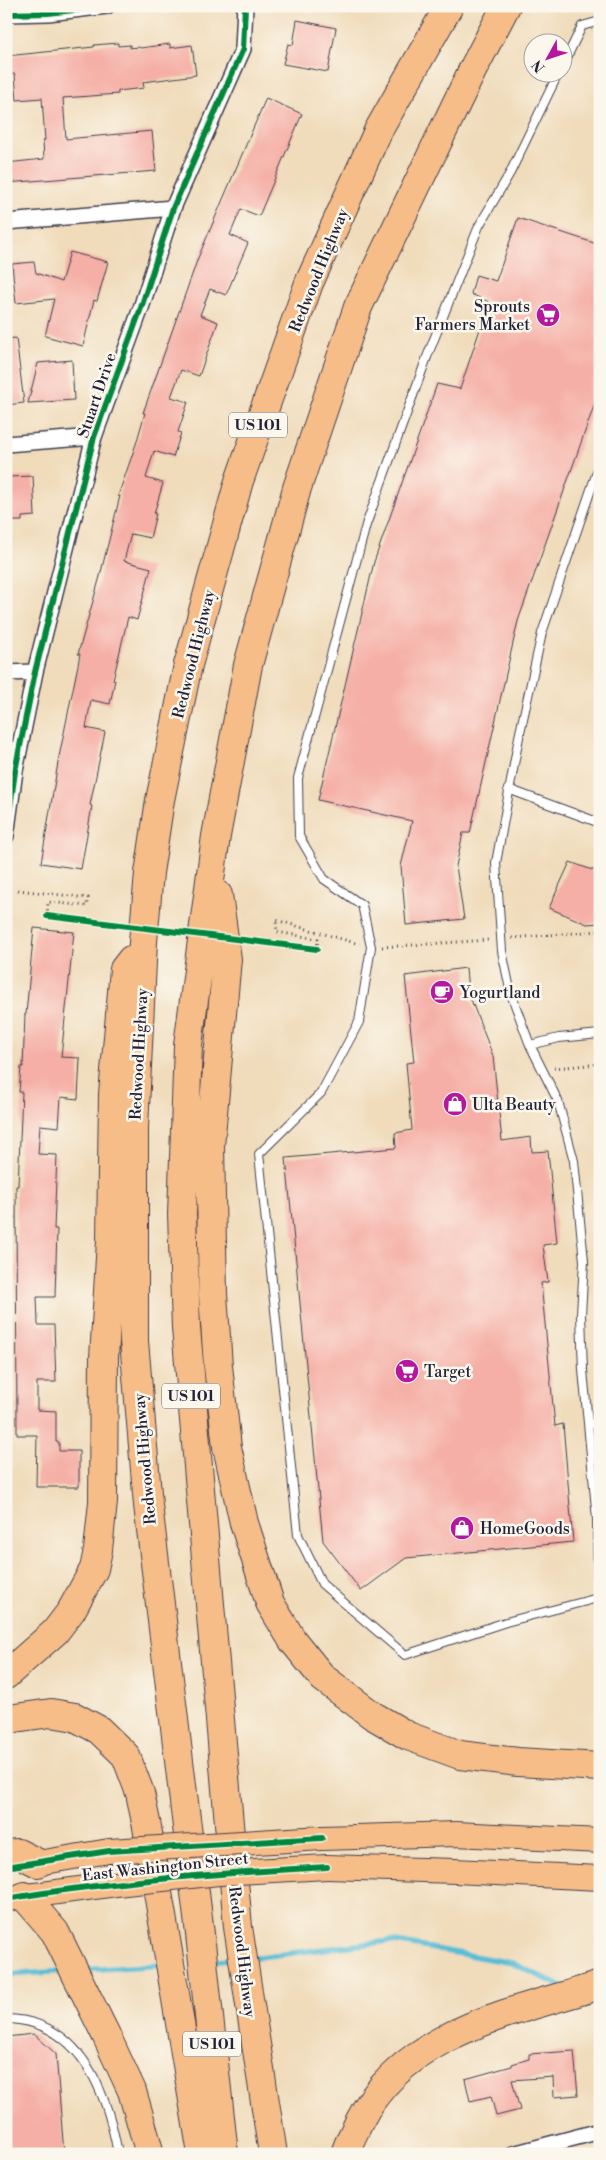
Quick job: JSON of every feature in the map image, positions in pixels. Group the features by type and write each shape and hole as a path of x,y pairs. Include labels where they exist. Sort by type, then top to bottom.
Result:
{"highway":[{"name":"Redwood Highway","path":"224,2154 200,1934 148,1505 134,1341 134,1128 143,942 150,873 160,800 188,665 239,481 309,283 378,131 449,6"},
{"name":"Redwood Highway","path":"273,2154 238,1927 186,1328 182,1214 188,1045 214,864 216,836 248,665 296,488 358,307 473,69 506,6"},
{"path":"214,864 228,959 210,1146 213,1294 218,1366 227,1448 244,1523 270,1603 293,1641 323,1678 372,1715 408,1736 460,1755 518,1762 600,1767"},
{"path":"6,1674 55,1632 71,1611 94,1569 98,1550 103,1502 104,1358 110,1241 113,1094 124,969 143,942"},
{"path":"6,1722 15,1718 51,1713 75,1717 99,1730 126,1756 140,1793 178,2004 202,2154"},
{"path":"6,1854 18,1853 38,1863"},
{"path":"15,1897 55,1932 132,2091 150,2154"},
{"path":"345,2154 364,2112 379,2090 421,2052 468,2026 600,1985"}],"main road":[{"name":"East Washington Street","path":"38,1863 109,1851 322,1838 456,1834 600,1841"},
{"name":"East Washington Street","path":"15,1897 219,1873 327,1867 600,1878"}],"street":[{"path":"6,14 107,6"},
{"name":"Stuart Drive","path":"6,836 15,771 35,672 94,437 141,308 173,208 243,49 245,6"},
{"path":"6,222 173,208"},
{"path":"6,444 94,437"},
{"path":"6,672 35,672"},
{"path":"513,2154 600,2131"}],"lane":[{"path":"574,42 582,26 600,21"},
{"path":"554,82 510,173 479,226 427,356 366,525 298,778 299,836 324,879 362,905 371,947 359,1022 321,1093 259,1154 298,1535 322,1584 405,1655 506,1622 598,1598 599,1541 583,1370 581,1315 584,1261 574,1161 558,1101 530,1045 511,994 502,939 496,863 508,790 542,633 600,463"},
{"path":"508,790 600,823"},
{"path":"530,1045 559,1038 600,1034"},
{"path":"589,1424 600,1423"},
{"path":"6,2019 41,2024 69,2042 86,2064 100,2088 115,2135 118,2154"}],"path":[{"path":"18,890 88,898 87,906 48,902 47,916 56,917"},
{"path":"307,947 317,949 318,939 277,932 276,920 371,947 600,931"},
{"path":"542,1069 600,1064"}],"building":[{"path":"297,20 336,28 328,72 283,64 288,44 293,45"},
{"path":"118,43 118,46 130,45 130,48 170,44 170,48 192,45 196,75 143,82 144,88 118,91 118,94 63,98 66,139 152,131 156,171 6,183 6,163 44,159 43,141 45,140 42,98 17,100 15,74 6,75 6,56"},
{"path":"266,98 302,114 259,216 241,209 230,235 248,243 226,295 210,289 200,315 218,322 199,376 181,370 171,397 188,402 178,432 181,433 173,457 154,451 146,478 163,483 154,514 156,514 150,538 131,534 124,561 151,568 137,620 128,617 113,680 115,680 110,704 91,700 86,728 105,732 90,805 92,806 81,869 41,863 59,757 80,654 78,654 99,580 120,496 118,496 136,444 145,413 143,413 198,258"},
{"path":"518,218 600,245 600,389 518,621 470,833 463,833 456,866 464,919 406,925 401,866 412,821 318,800 374,562 437,384 460,389 489,302 471,294 476,275 496,281"},
{"path":"70,252 108,262 97,301 94,300 83,346 45,336 54,299 16,303 12,264 34,262 36,273 61,282"},
{"path":"16,338 24,403 6,405 6,339"},
{"path":"72,360 74,400 28,403 38,363"},
{"path":"33,476 35,516 22,517 22,521 6,521 6,479 9,477"},
{"path":"570,862 592,870 600,870 600,923 587,924 549,908"},
{"path":"34,928 74,932 61,1057 80,1058 78,1099 61,1097 59,1127 40,1125 38,1154 57,1155 54,1229 57,1229 55,1297 37,1297 38,1325 54,1325 56,1382 37,1382 37,1410 56,1411 56,1442 59,1442 59,1451 79,1451 79,1487 36,1487 37,1435 17,1435 16,1186 18,1186 22,1092 19,1092 21,1067 23,1067 25,1014"},
{"path":"466,968 468,992 493,1056 502,1141 531,1137 532,1152 548,1151 557,1243 543,1245 548,1282 541,1283 555,1426 563,1424 573,1542 406,1558 361,1591 323,1541 286,1158 396,1148 395,1133 412,1130 406,1063 414,1062 405,976"},
{"path":"34,2034 56,2054 64,2154 6,2154 6,2037"},
{"path":"574,2051 578,2095 554,2097 553,2077 512,2080 520,2110 496,2116 491,2096 470,2101 465,2079 512,2066 512,2064 529,2059 529,2054"}],"waterway":[{"path":"250,1958 390,1941 512,1963 563,1987"},
{"path":"210,1962 236,1959"},
{"path":"83,1970 164,1965"},
{"path":"6,1975 66,1971"},
{"path":"587,1998 600,2004"}],"cycle path":[{"path":"6,14 48,13 107,6"},
{"path":"6,836 15,771 35,672 94,437 141,308 173,208 243,49 245,6"},
{"path":"47,916 317,949"},
{"path":"6,1867 109,1851 322,1838"},
{"path":"6,1899 166,1878 327,1867"}],"place":[{"name":"Sprouts Farmers Market","path":"548,315"},
{"name":"Yogurtland","path":"442,992"},
{"name":"Ulta Beauty","path":"455,1104"},
{"name":"Target","path":"407,1371"},
{"name":"HomeGoods","path":"462,1528"}]}
